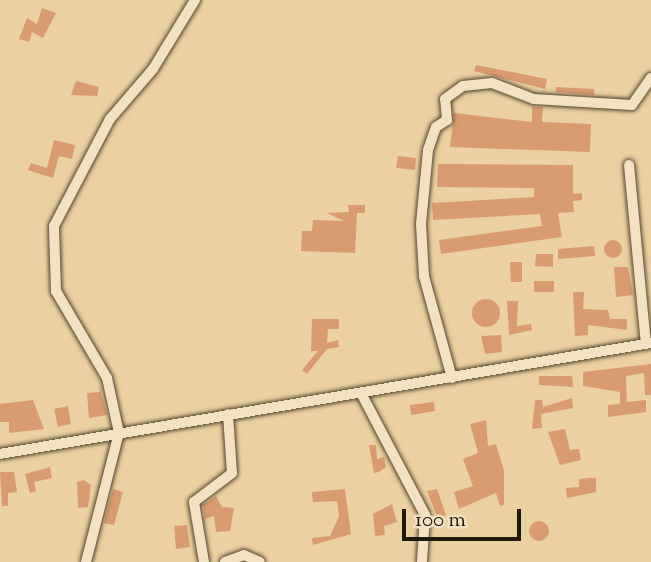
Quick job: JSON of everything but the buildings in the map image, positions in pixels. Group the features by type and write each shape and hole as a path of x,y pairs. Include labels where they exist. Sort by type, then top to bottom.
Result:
{"street":[{"path":"86,562 119,433 107,377 56,291 54,226 110,119 153,69 195,0"},
{"path":"452,378 424,276 421,224 428,150 436,127 447,120 445,99 463,86 492,83 534,99 632,105 651,78"},
{"path":"0,454 648,344 629,165"},
{"path":"361,393 425,515 422,562"},
{"path":"204,562 194,502 232,473 228,414"},
{"path":"225,562 244,555 260,562"}]}
